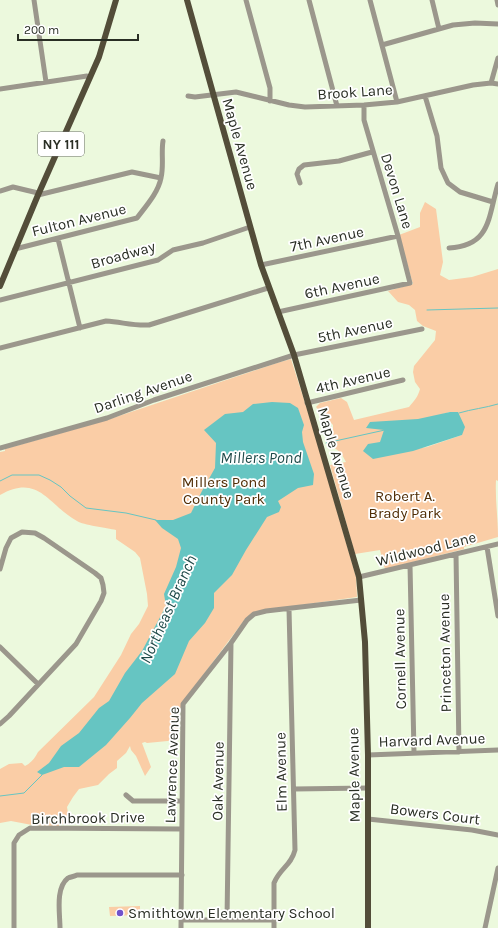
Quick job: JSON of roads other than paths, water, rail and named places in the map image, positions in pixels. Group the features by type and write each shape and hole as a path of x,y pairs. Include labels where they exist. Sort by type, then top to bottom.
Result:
{"main road":[{"name":"NY 111","path":"0,286 38,194 99,57 116,0"},
{"name":"Maple Avenue","path":"187,0 261,265 268,288 294,355 359,577 365,642 368,755 368,928"}],"street":[{"path":"34,0 46,82"},
{"path":"246,0 270,88 270,101"},
{"path":"309,0 337,106"},
{"path":"370,0 397,102"},
{"path":"432,0 439,29"},
{"path":"497,0 498,5"},
{"path":"382,45 453,25 475,23 498,24"},
{"path":"491,83 498,58"},
{"path":"0,89 87,76 90,77"},
{"name":"Brook Lane","path":"188,96 195,97 225,92 236,92 270,101 305,107 364,105 397,102 473,85 491,83 498,84"},
{"path":"425,96 437,136 441,168 448,183 460,192 493,202"},
{"name":"Devon Lane","path":"364,105 364,120 372,152 398,236 410,283"},
{"name":"Fulton Avenue","path":"15,249 137,218 154,195 161,178 163,141"},
{"path":"300,183 297,174 299,169 304,165 339,162 372,152"},
{"path":"0,191 13,187 38,194 132,172 161,178"},
{"path":"449,248 469,245 479,239 486,225 498,184"},
{"name":"Broadway","path":"0,300 158,260 173,250 203,243 250,227"},
{"name":"7th Avenue","path":"261,265 398,236"},
{"path":"58,239 80,328"},
{"name":"6th Avenue","path":"278,312 410,283"},
{"path":"0,348 106,321 120,322 135,326 148,325 268,288"},
{"name":"5th Avenue","path":"294,355 422,329"},
{"name":"Darling Avenue","path":"0,448 106,418 154,400 294,355"},
{"name":"4th Avenue","path":"307,403 403,380"},
{"path":"0,569 6,548 12,538 22,532 34,533 95,572 101,578 104,593 101,601 76,644 0,724"},
{"name":"Wildwood Lane","path":"359,577 498,544"},
{"path":"487,546 496,594 498,616"},
{"name":"Princeton Avenue","path":"456,554 459,752"},
{"name":"Cornell Avenue","path":"410,565 414,753"},
{"name":"Lawrence Avenue","path":"181,928 183,704 231,643 247,620 254,614 266,611 361,600"},
{"name":"Elm Avenue","path":"274,928 274,883 283,868 290,864 295,850 289,609"},
{"name":"Oak Avenue","path":"227,920 231,643"},
{"path":"0,647 38,684"},
{"name":"Harvard Avenue","path":"368,755 498,750"},
{"path":"294,789 368,788"},
{"path":"126,794 133,801 182,801"},
{"name":"Bowers Court","path":"368,819 472,830 498,835"},
{"name":"Birchbrook Drive","path":"14,928 14,843 19,835 30,828 182,829"},
{"path":"485,928 498,868"},
{"path":"60,928 61,888 68,879 77,874 182,875"},
{"path":"491,901 498,903"},
{"path":"181,920 274,920"}],"water":[{"name":"Millers Pond","path":"272,402 290,403 298,408 304,425 302,432 303,442 314,474 313,485 298,488 278,501 281,507 279,512 267,517 232,575 214,593 214,608 205,623 189,641 175,674 142,703 106,745 79,767 64,767 42,775 37,772 49,763 61,746 79,733 99,708 109,701 125,673 142,651 166,606 164,594 176,567 181,548 178,539 162,528 155,520 173,520 191,513 215,468 216,443 204,430 225,414 243,412 253,404"},
{"path":"450,412 458,412 465,427 462,435 413,451 373,459 363,451 368,444 380,442 384,430 366,428 370,422 418,419"}],"waterway":[{"path":"427,310 498,308"},
{"name":"Northeast Branch","path":"459,413 498,404"},
{"name":"Northeast Branch","path":"326,443 385,430"},
{"path":"0,481 12,475 39,475 61,487 86,508 126,513 156,520"},
{"name":"Northeast Branch","path":"0,796 24,793 42,775"}],"place":[{"name":"Smithtown Elementary School","path":"120,913"}],"park label":[{"name":"Millers Pond County Park","path":"224,490"},
{"name":"Robert A. Brady Park","path":"405,504"}]}
